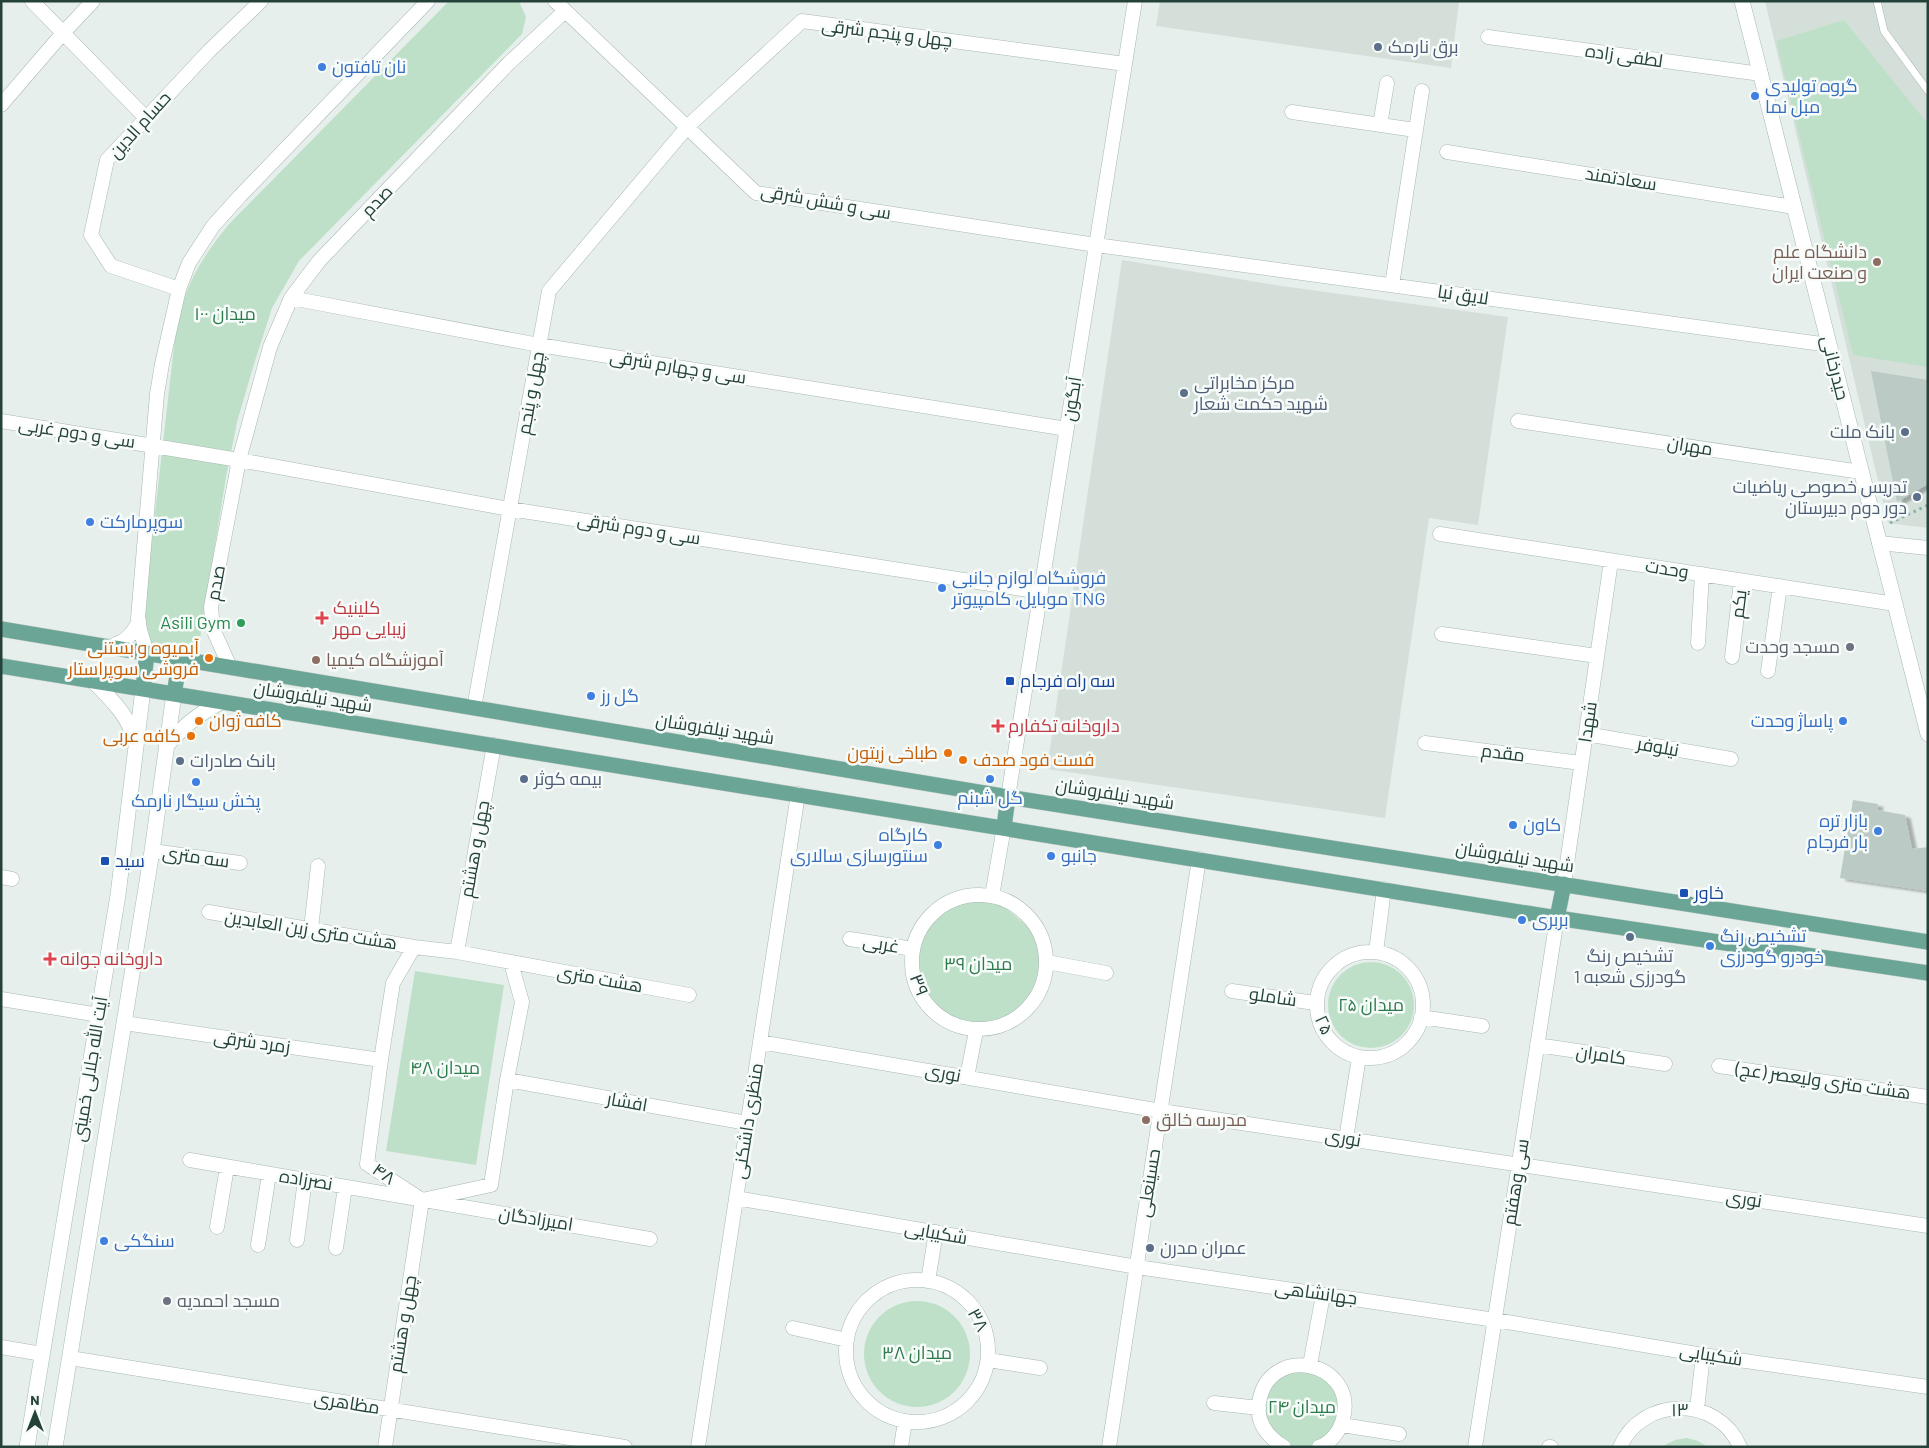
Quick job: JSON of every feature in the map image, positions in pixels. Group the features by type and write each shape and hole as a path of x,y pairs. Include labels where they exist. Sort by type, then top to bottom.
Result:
{"main road":[{"name":"حیدرخانی","path":"1742,1 1928,734"},
{"name":"شهید نیلفروشان","path":"1,629 1008,797 1928,942"},
{"path":"143,689 147,654"},
{"path":"174,694 180,659"},
{"name":"شهید نیلفروشان","path":"1,666 1557,918 1928,973"},
{"path":"93,681 128,720 136,742"},
{"name":"آيت الله جلالى خمينى","path":"27,1447 118,895 143,689"},
{"name":"آيت الله جلالى خمينى","path":"55,1447 152,851 174,694"},
{"path":"166,746 185,724 198,714 222,702"},
{"path":"1004,827 1008,797"},
{"path":"1557,918 1564,884"},
{"path":"42,1354 70,1358"}],"street":[{"path":"32,1 146,118"},
{"path":"1,105 93,1"},
{"name":"حسام الدین","path":"179,289 111,266 91,236 107,160 209,51 261,1"},
{"path":"147,654 139,621 155,427 162,364 179,289 189,263 213,226 428,1"},
{"name":"آبگون","path":"1008,797 1135,1"},
{"name":"سی و شش شرقی","path":"560,6 688,126 756,193 1096,244"},
{"name":"صدم","path":"230,667 213,629 211,607 243,441 270,347 291,298 320,261 348,230 509,63 560,6"},
{"name":"چهل و ‍پنجم شرقی","path":"688,126 802,21 1125,64"},
{"name":"لطفی زاده","path":"1488,38 1760,74"},
{"path":"1380,125 1387,83"},
{"path":"1392,285 1422,91"},
{"path":"1292,112 1416,130"},
{"name":"چهل و پنجم","path":"474,708 549,292 688,126"},
{"name":"سعادتمند","path":"1447,152 1794,207"},
{"name":"لایق نیا","path":"1096,244 1829,345"},
{"name":"سی و چهارم شرقی","path":"291,298 539,345 1067,429"},
{"name":"سی و دوم غربی","path":"1,421 153,446"},
{"name":"مهران","path":"1518,421 1861,472"},
{"path":"153,446 239,460"},
{"name":"سی و دوم شرقی","path":"239,460 510,509 1041,592"},
{"name":"وحدت","path":"1440,534 1895,604"},
{"path":"1879,543 1928,548"},
{"name":"شهدا","path":"1564,884 1611,561"},
{"path":"1698,643 1702,574"},
{"name":"یکم","path":"1732,657 1741,580"},
{"path":"1768,671 1780,586"},
{"path":"108,647 124,642 134,631 139,621"},
{"path":"1442,634 1597,656"},
{"name":"نیلوفر","path":"1586,734 1730,759"},
{"name":"مقدم","path":"1425,743 1582,763"},
{"name":"چهل و هشتم","path":"457,952 494,745"},
{"name":"منظری داشکنی","path":"698,1447 798,794"},
{"path":"992,896 1004,827"},
{"name":"سه متری","path":"152,851 240,863"},
{"name":"حسینعلی","path":"1109,1447 1199,859"},
{"path":"311,929 318,866"},
{"path":"1376,952 1384,889"},
{"name":"۳۹","path":"970,895 992,896 1013,904 1031,919 1042,939 1047,962 1044,982 1034,1001 1020,1016 1002,1026 976,1032 943,1020 928,1006 915,983 912,970 912,949 920,930 933,913 950,901 970,895"},
{"name":"هشت متری زین العابدین","path":"209,912 414,947"},
{"name":"سی وهفتم","path":"1475,1447 1557,918"},
{"name":"غربی","path":"850,939 912,949"},
{"path":"414,947 457,952 511,963 522,1002 507,1080 491,1185 422,1200"},
{"name":"۴۸","path":"414,947 393,983 368,1164 422,1200"},
{"name":"۲۵","path":"1362,952 1376,952 1395,958 1409,968 1418,983 1423,1000 1421,1017 1415,1032 1405,1045 1391,1053 1375,1058 1359,1057 1343,1050 1329,1039 1320,1024 1315,1003 1324,977 1334,965 1348,956 1362,952"},
{"path":"1047,962 1106,974"},
{"name":"هشت متری","path":"511,963 690,995"},
{"name":"شاملو","path":"1232,991 1315,1003"},
{"path":"1,999 99,1015"},
{"path":"1421,1017 1482,1026"},
{"name":"زمرد شرقی","path":"124,1023 381,1060"},
{"path":"967,1077 976,1032"},
{"name":"نوری","path":"760,1042 1160,1110 1928,1226"},
{"name":"کامران","path":"1537,1045 1665,1064"},
{"path":"1346,1139 1359,1057"},
{"name":"هشت متری ولیعصر (عج)","path":"1719,1066 1928,1097"},
{"name":"افشار","path":"507,1080 748,1123"},
{"name":"نصرزاده","path":"190,1160 422,1200"},
{"path":"217,1227 227,1167"},
{"path":"258,1245 269,1174"},
{"path":"297,1240 305,1180"},
{"path":"336,1248 345,1187"},
{"name":"شکیبایی","path":"736,1198 1136,1267"},
{"name":"چهل و هشتم","path":"385,1447 422,1200"},
{"name":"امیرزادگان","path":"422,1200 650,1239"},
{"path":"928,1281 936,1232"},
{"name":"جهانشاهی","path":"1136,1267 1495,1320"},
{"name":"۳۸","path":"906,1281 928,1281 949,1287 968,1300 981,1318 986,1331 988,1338 988,1360 982,1382 968,1401 950,1414 928,1421 905,1421 884,1414 867,1401 854,1383 847,1362 847,1340 853,1319 866,1301 878,1292 884,1288 906,1281"},
{"path":"1310,1365 1323,1295"},
{"name":"شکیبایی","path":"1495,1320 1704,1355 1928,1388"},
{"path":"793,1328 847,1340"},
{"path":"1,1347 42,1354"},
{"path":"1697,1410 1704,1355"},
{"name":"مظاهری","path":"70,1358 625,1447"},
{"path":"988,1360 1040,1368"},
{"path":"1284,1447 1265,1431 1260,1420 1258,1408 1260,1395 1274,1374 1291,1366 1310,1365 1322,1369 1332,1377 1340,1387 1344,1400 1345,1412 1342,1425 1334,1437 1319,1447"},
{"path":"1214,1403 1258,1408"},
{"name":"۱۳","path":"1620,1447 1624,1437 1638,1422 1656,1412 1676,1407 1697,1410 1714,1417 1729,1429 1740,1447"},
{"path":"901,1447 905,1421"},
{"path":"1342,1425 1399,1434"}],"lane":[{"path":"1877,1 1884,31 1928,91"}],"path":[{"path":"1888,523 1928,505"}],"shaded area":[{"name":"برق نارمک","path":"1160,1 1459,1 1451,68 1156,26"},
{"name":"دانشگاه علم و صنعت ایران","path":"1765,1 1928,1 1928,528 1888,523"},
{"path":"1122,260 1282,286 1508,317 1478,525 1429,518 1385,818 1047,769"}],"green space":[{"name":"میدان ۱۰۰","path":"449,1 519,1 526,17 522,34 299,261 272,308 237,422 226,477 198,651 179,652 147,644 142,627 175,338 192,279 209,250 230,223"},
{"name":"دانشگاه علم و صنعت ایران","path":"1844,20 1928,124 1928,367 1853,355 1776,41"},
{"name":"میدان ۳۹","path":"992,896 1042,939 1035,1001 1002,1026 956,1024 928,1006 913,949 933,913"},
{"name":"میدان ۲۵","path":"1371,962 1387,966 1401,975 1410,989 1414,1005 1410,1021 1401,1035 1387,1044 1371,1048 1355,1044 1341,1035 1332,1021 1328,1005 1332,989 1341,975 1355,966"},
{"name":"میدان ۴۸","path":"415,971 504,985 476,1165 386,1151"},
{"name":"میدان ۳۸","path":"917,1301 937,1305 955,1316 966,1334 970,1354 966,1374 955,1392 937,1403 917,1407 897,1403 879,1392 868,1374 864,1354 868,1334 879,1316 897,1305"},
{"name":"میدان ۲۴","path":"1309,1367 1339,1391 1336,1428 1316,1445 1307,1447 1290,1446 1278,1440 1263,1418 1272,1379"},
{"path":"1687,1438 1698,1441 1708,1447 1661,1447 1675,1440"}],"building":[{"name":"بانک ملت","path":"1871,371 1928,380 1928,484 1897,502"},
{"name":"بازار تره بار فرجام","path":"1853,800 1878,804 1877,810 1905,815 1912,849 1928,847 1928,891 1840,878"}],"place":[{"name":"برق نارمک","path":"1378,47"},
{"name":"نان تافتون","path":"322,67"},
{"name":"گروه تولیدی مبل نما","path":"1755,96"},
{"name":"دانشگاه علم و صنعت ایران","path":"1877,262"},
{"name":"مرکز مخابراتی شهید حکمت شعار","path":"1184,393"},
{"name":"بانک ملت","path":"1905,432"},
{"name":"تدریس خصوصی ریاضیات دور دوم‌ دبیرستان","path":"1917,497"},
{"name":"سوپرمارکت","path":"90,522"},
{"name":"فروشگاه لوازم جانبی موبایل، کامپيوتر TNG","path":"942,588"},
{"name":"کلینیک زیبایی مهر","path":"322,618"},
{"name":"Asili Gym","path":"241,623"},
{"name":"مسجد وحدت","path":"1850,647"},
{"name":"آبمیوه و بستنی فروشی سوپراستار","path":"209,658"},
{"name":"آموزشگاه کیمیا","path":"316,660"},
{"name":"سه راه فرجام","path":"1010,681"},
{"name":"گل رز","path":"591,696"},
{"name":"کافه ژوان","path":"199,721"},
{"name":"پاساژ وحدت","path":"1843,721"},
{"name":"داروخانه تکفارم","path":"998,726"},
{"name":"کافه عربی","path":"191,736"},
{"name":"طباخی زیتون","path":"948,753"},
{"name":"فست فود صدف","path":"963,760"},
{"name":"بانک صادرات","path":"180,761"},
{"name":"بیمه کوثر","path":"524,779"},
{"name":"گل شبنم","path":"990,779"},
{"name":"پخش سیگار نارمک","path":"196,782"},
{"name":"کاون","path":"1513,825"},
{"name":"بازار تره بار فرجام","path":"1878,831"},
{"name":"کارگاه سنتورسازی سالاری","path":"938,845"},
{"name":"جانبو","path":"1051,856"},
{"name":"سید","path":"105,861"},
{"name":"خاور","path":"1684,893"},
{"name":"بربری","path":"1522,920"},
{"name":"تشخیص رنگ گودرزی شعبه 1","path":"1630,937"},
{"name":"تشخیص رنگ خودرو گودرزی","path":"1710,946"},
{"name":"داروخانه جوانه","path":"50,959"},
{"name":"مدرسه خالق","path":"1146,1120"},
{"name":"سنگکی","path":"104,1241"},
{"name":"عمران مدرن","path":"1150,1248"},
{"name":"مسجد احمدیه","path":"167,1301"}]}
